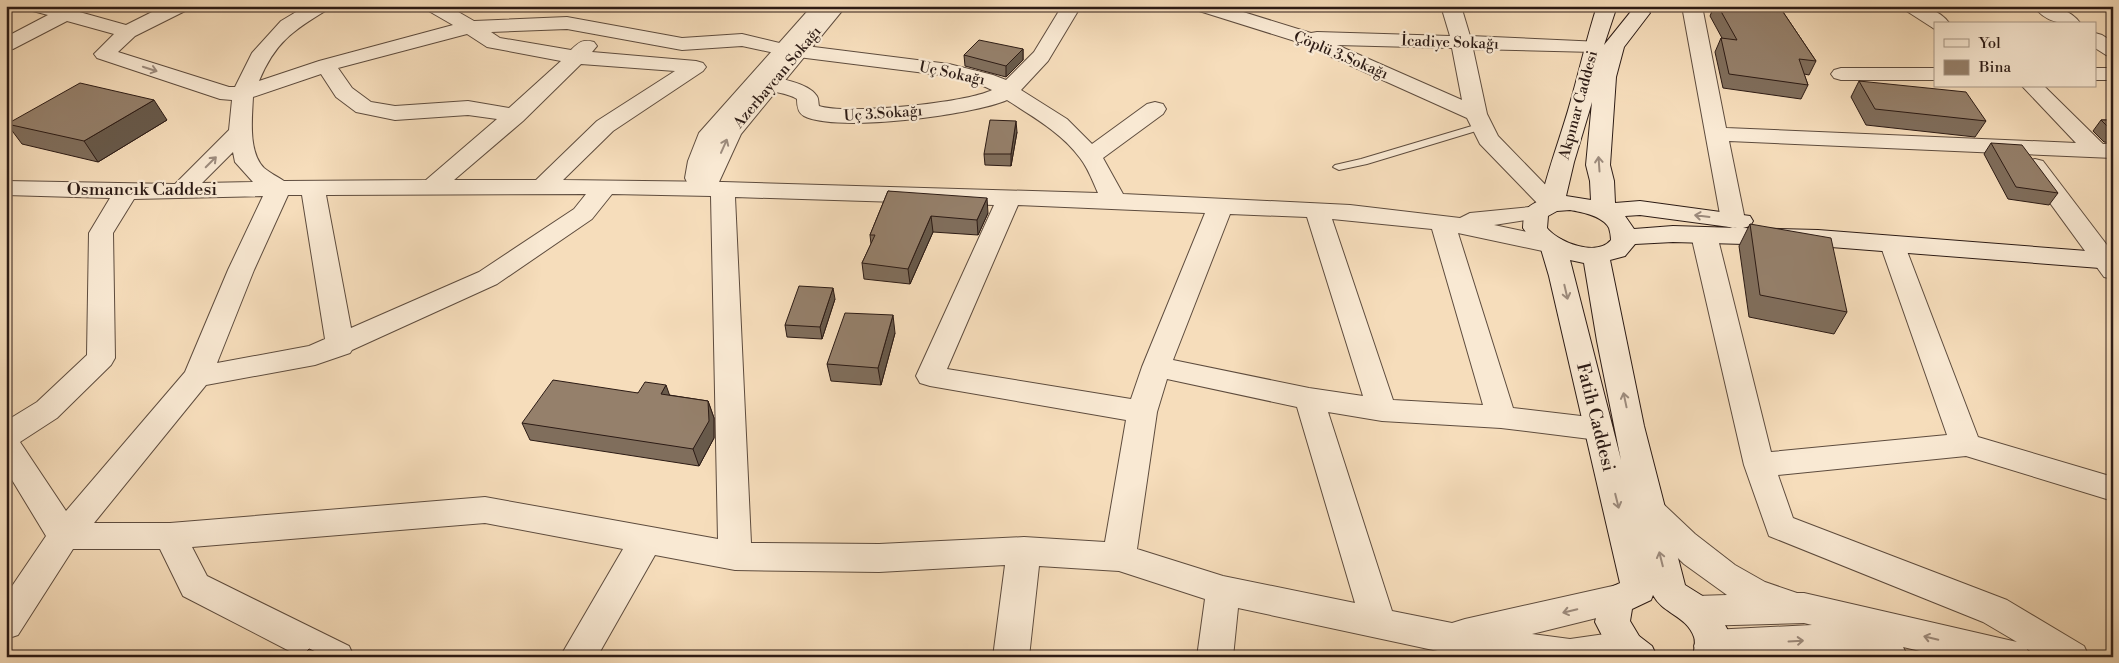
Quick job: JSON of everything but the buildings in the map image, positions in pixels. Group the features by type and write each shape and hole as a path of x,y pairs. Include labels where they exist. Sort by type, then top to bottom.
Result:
{"street":[{"path":"180,6 128,32 104,54 228,94 243,93"},
{"path":"6,624 64,536 197,377 241,270 279,188 257,174 247,162 240,132 243,93 259,57 288,25 320,6"},
{"path":"434,6 470,27 494,44 702,75"},
{"path":"567,23 590,6"},
{"name":"Azerbaycan Sokağı","path":"823,6 791,50 770,83 730,133 711,177 700,187 697,178 700,161 710,133 791,50 837,6"},
{"path":"1007,90 1026,74 1046,52 1072,6"},
{"name":"Çöplü 3.Sokağı","path":"1203,6 1305,38 1479,120"},
{"path":"1451,6 1479,120 1488,138 1544,208"},
{"name":"Akpınar Caddesi","path":"1544,208 1562,162 1582,100 1594,46 1607,6"},
{"path":"1616,6 1627,11 1648,8"},
{"path":"1692,6 1733,220"},
{"path":"1912,6 1937,22"},
{"path":"2043,6 2068,22"},
{"name":"Akpınar Caddesi","path":"1603,213 1602,181 1598,165 1605,77 1614,46 1648,8"},
{"path":"6,45 55,10 128,32"},
{"name":"Uç Sokağı","path":"243,93 326,65 470,27 567,23 682,44 742,40 791,50 949,70 986,79 1007,90 1059,124 1090,156 1114,201"},
{"path":"431,188 515,116 602,30"},
{"name":"İcadiye Sokağı","path":"1305,38 1594,46"},
{"path":"2096,41 2113,51"},
{"path":"682,44 702,75"},
{"path":"326,65 344,92 364,107 396,113 468,108 515,116"},
{"path":"1841,74 1934,74"},
{"path":"2096,74 2113,74"},
{"path":"542,187 605,126 702,75"},
{"name":"Uç 3.Sokağı","path":"770,83 799,91 807,97 808,107 811,111 825,116 916,112 990,100 1007,90"},
{"path":"2034,88 2105,151"},
{"path":"1090,156 1155,109"},
{"path":"181,191 240,132"},
{"path":"1716,134 2105,151"},
{"path":"2021,146 2110,264"},
{"name":"Osmancık Caddesi","path":"10,190 126,192 279,188 542,187 723,189 1114,201 1350,212 1447,223"},
{"path":"197,377 315,355 340,346 488,278 583,214 605,187"},
{"path":"313,188 340,346"},
{"path":"723,189 736,556"},
{"path":"6,436 47,410 101,358 101,234 126,192"},
{"path":"1009,199 930,376 1142,412"},
{"path":"1570,203 1585,205 1603,213 1620,226 1624,242 1618,249 1608,254 1596,256 1581,255 1552,245 1447,223 1570,203"},
{"path":"1119,557 1142,412 1156,367 1220,207"},
{"path":"1544,208 1533,220 1535,228 1552,245"},
{"path":"1603,213 1619,209 1640,208 1733,220 1818,238"},
{"path":"1317,211 1382,410"},
{"path":"1447,223 1501,417"},
{"path":"1624,237 1673,234 1818,238 2110,264"},
{"path":"1704,235 1759,465 1780,527 1995,611 2071,657"},
{"path":"1893,244 1966,445"},
{"name":"Fatih Caddesi","path":"1552,245 1562,276 1598,429 1656,599 1713,636 1711,651"},
{"name":"Fatih Caddesi","path":"1596,256 1603,298 1648,509 1656,599"},
{"path":"1156,367 1310,399 1382,410 1501,417 1598,429"},
{"path":"1310,399 1378,623"},
{"path":"6,444 64,536"},
{"path":"1759,465 1966,445 2113,489"},
{"path":"1648,509 1677,539 1716,569 1752,593 1804,608 2013,657"},
{"path":"64,536 170,536 485,510 736,556 879,558 1024,551 1119,557 1223,590 1378,623 1444,647 1570,656 1632,652"},
{"path":"170,536 195,586 336,657"},
{"path":"578,657 646,540"},
{"path":"1011,657 1024,551"},
{"path":"1215,657 1223,590"},
{"path":"1444,647 1656,599 1804,608"},
{"name":"Fatih Caddesi","path":"1632,652 1612,622 1656,599"},
{"path":"1711,651 1818,640 1890,657"}],"lane":[{"path":"1339,166 1364,162 1479,120"}]}
